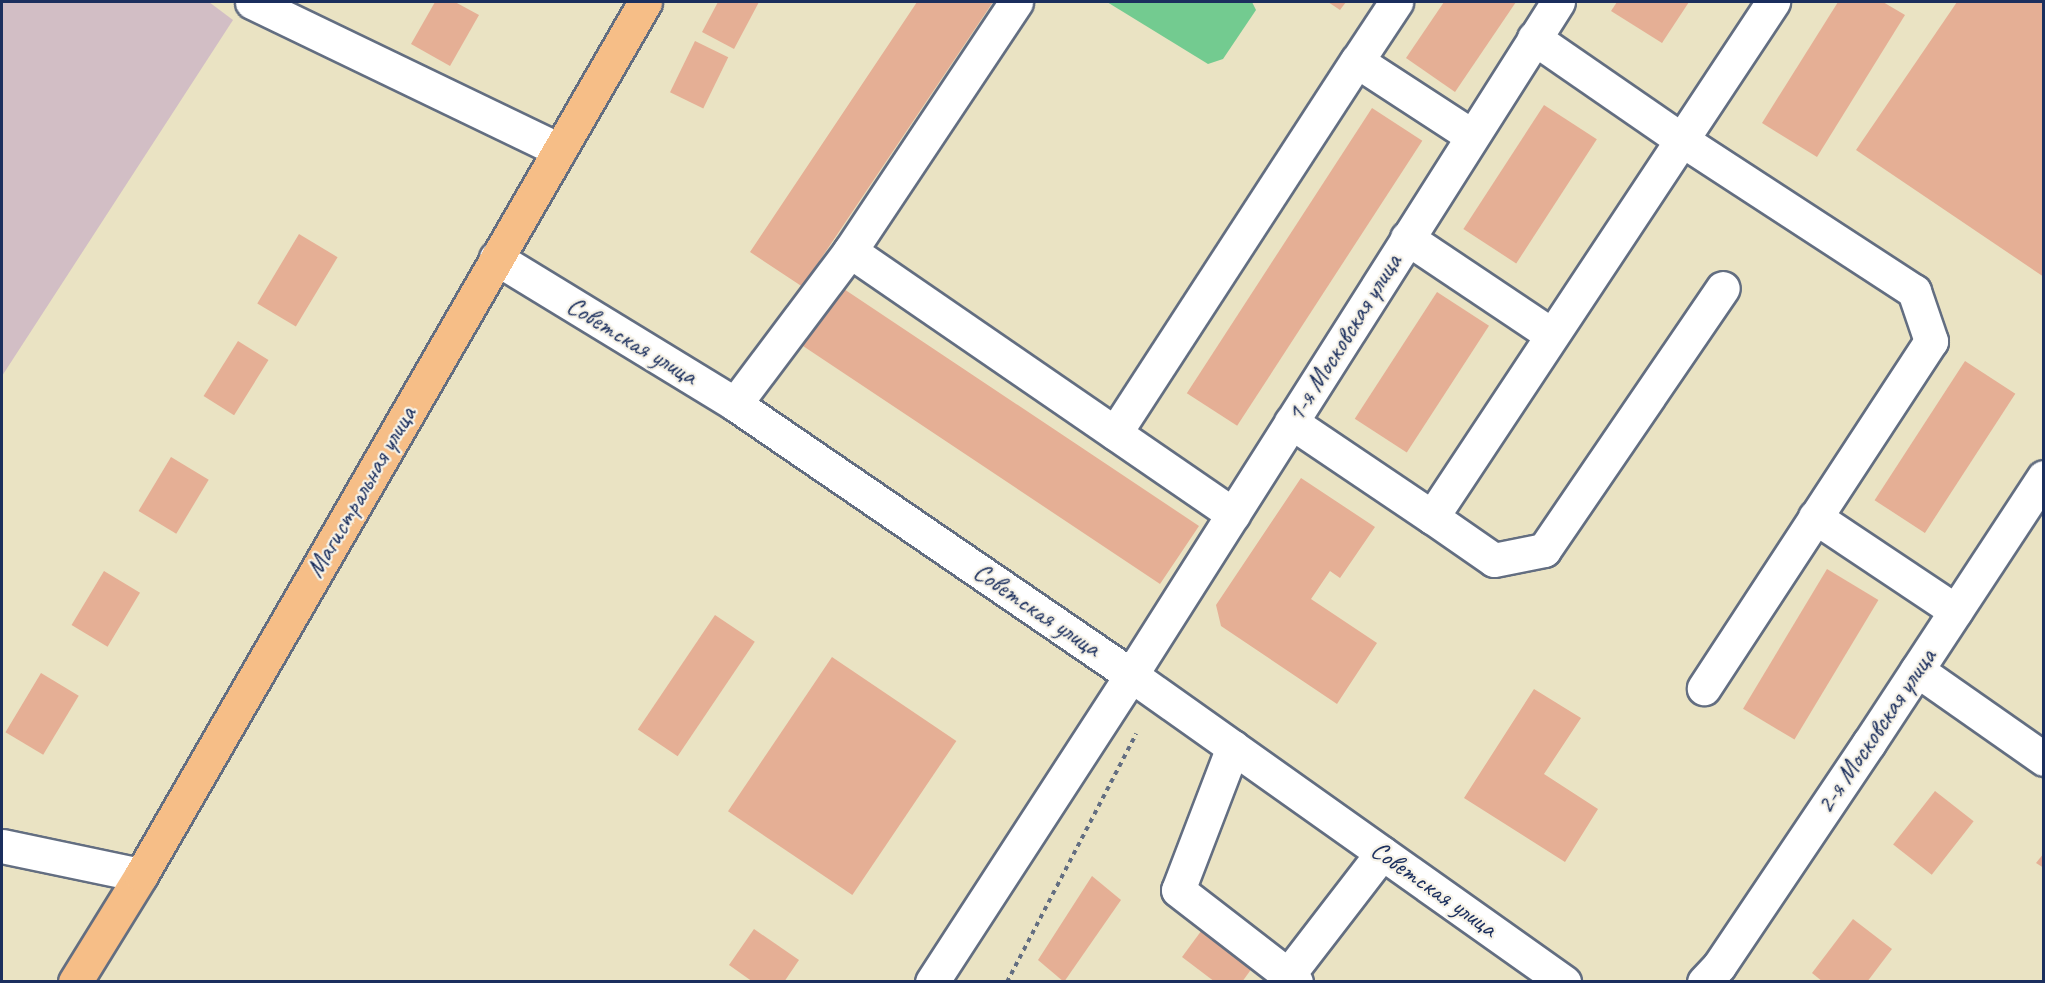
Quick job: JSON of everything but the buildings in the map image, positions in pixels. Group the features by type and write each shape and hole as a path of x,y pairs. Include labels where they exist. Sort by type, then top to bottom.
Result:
{"main road":[{"name":"Магистральная улица","path":"75,981 141,875 645,2"}],"street":[{"path":"252,2 559,150"},
{"path":"735,404 850,251 1016,2"},
{"path":"1115,433 1396,2"},
{"name":"1-я Московская улица","path":"932,981 1144,684 1233,514 1558,2"},
{"path":"1432,517 1773,2"},
{"path":"1534,38 1682,140 1914,291 1931,341 1704,688"},
{"path":"1357,61 1472,136"},
{"path":"1407,238 1552,335"},
{"path":"850,251 1233,514"},
{"name":"Советская улица","path":"496,258 735,404 1144,684 1564,981"},
{"path":"1291,422 1494,560 1544,549 1723,288"},
{"name":"2-я Московская улица","path":"1704,981 1719,966 2043,477"},
{"path":"1815,517 1956,611"},
{"path":"1917,670 2043,759"},
{"path":"1233,747 1178,890 1292,978 1383,853"},
{"path":"2,846 141,875"}],"path":[{"path":"1007,981 1144,684"}],"shaded area":[{"path":"2,2 209,2 233,20 2,376"}],"green space":[{"path":"1107,2 1252,2 1256,10 1223,59 1208,64"}]}
